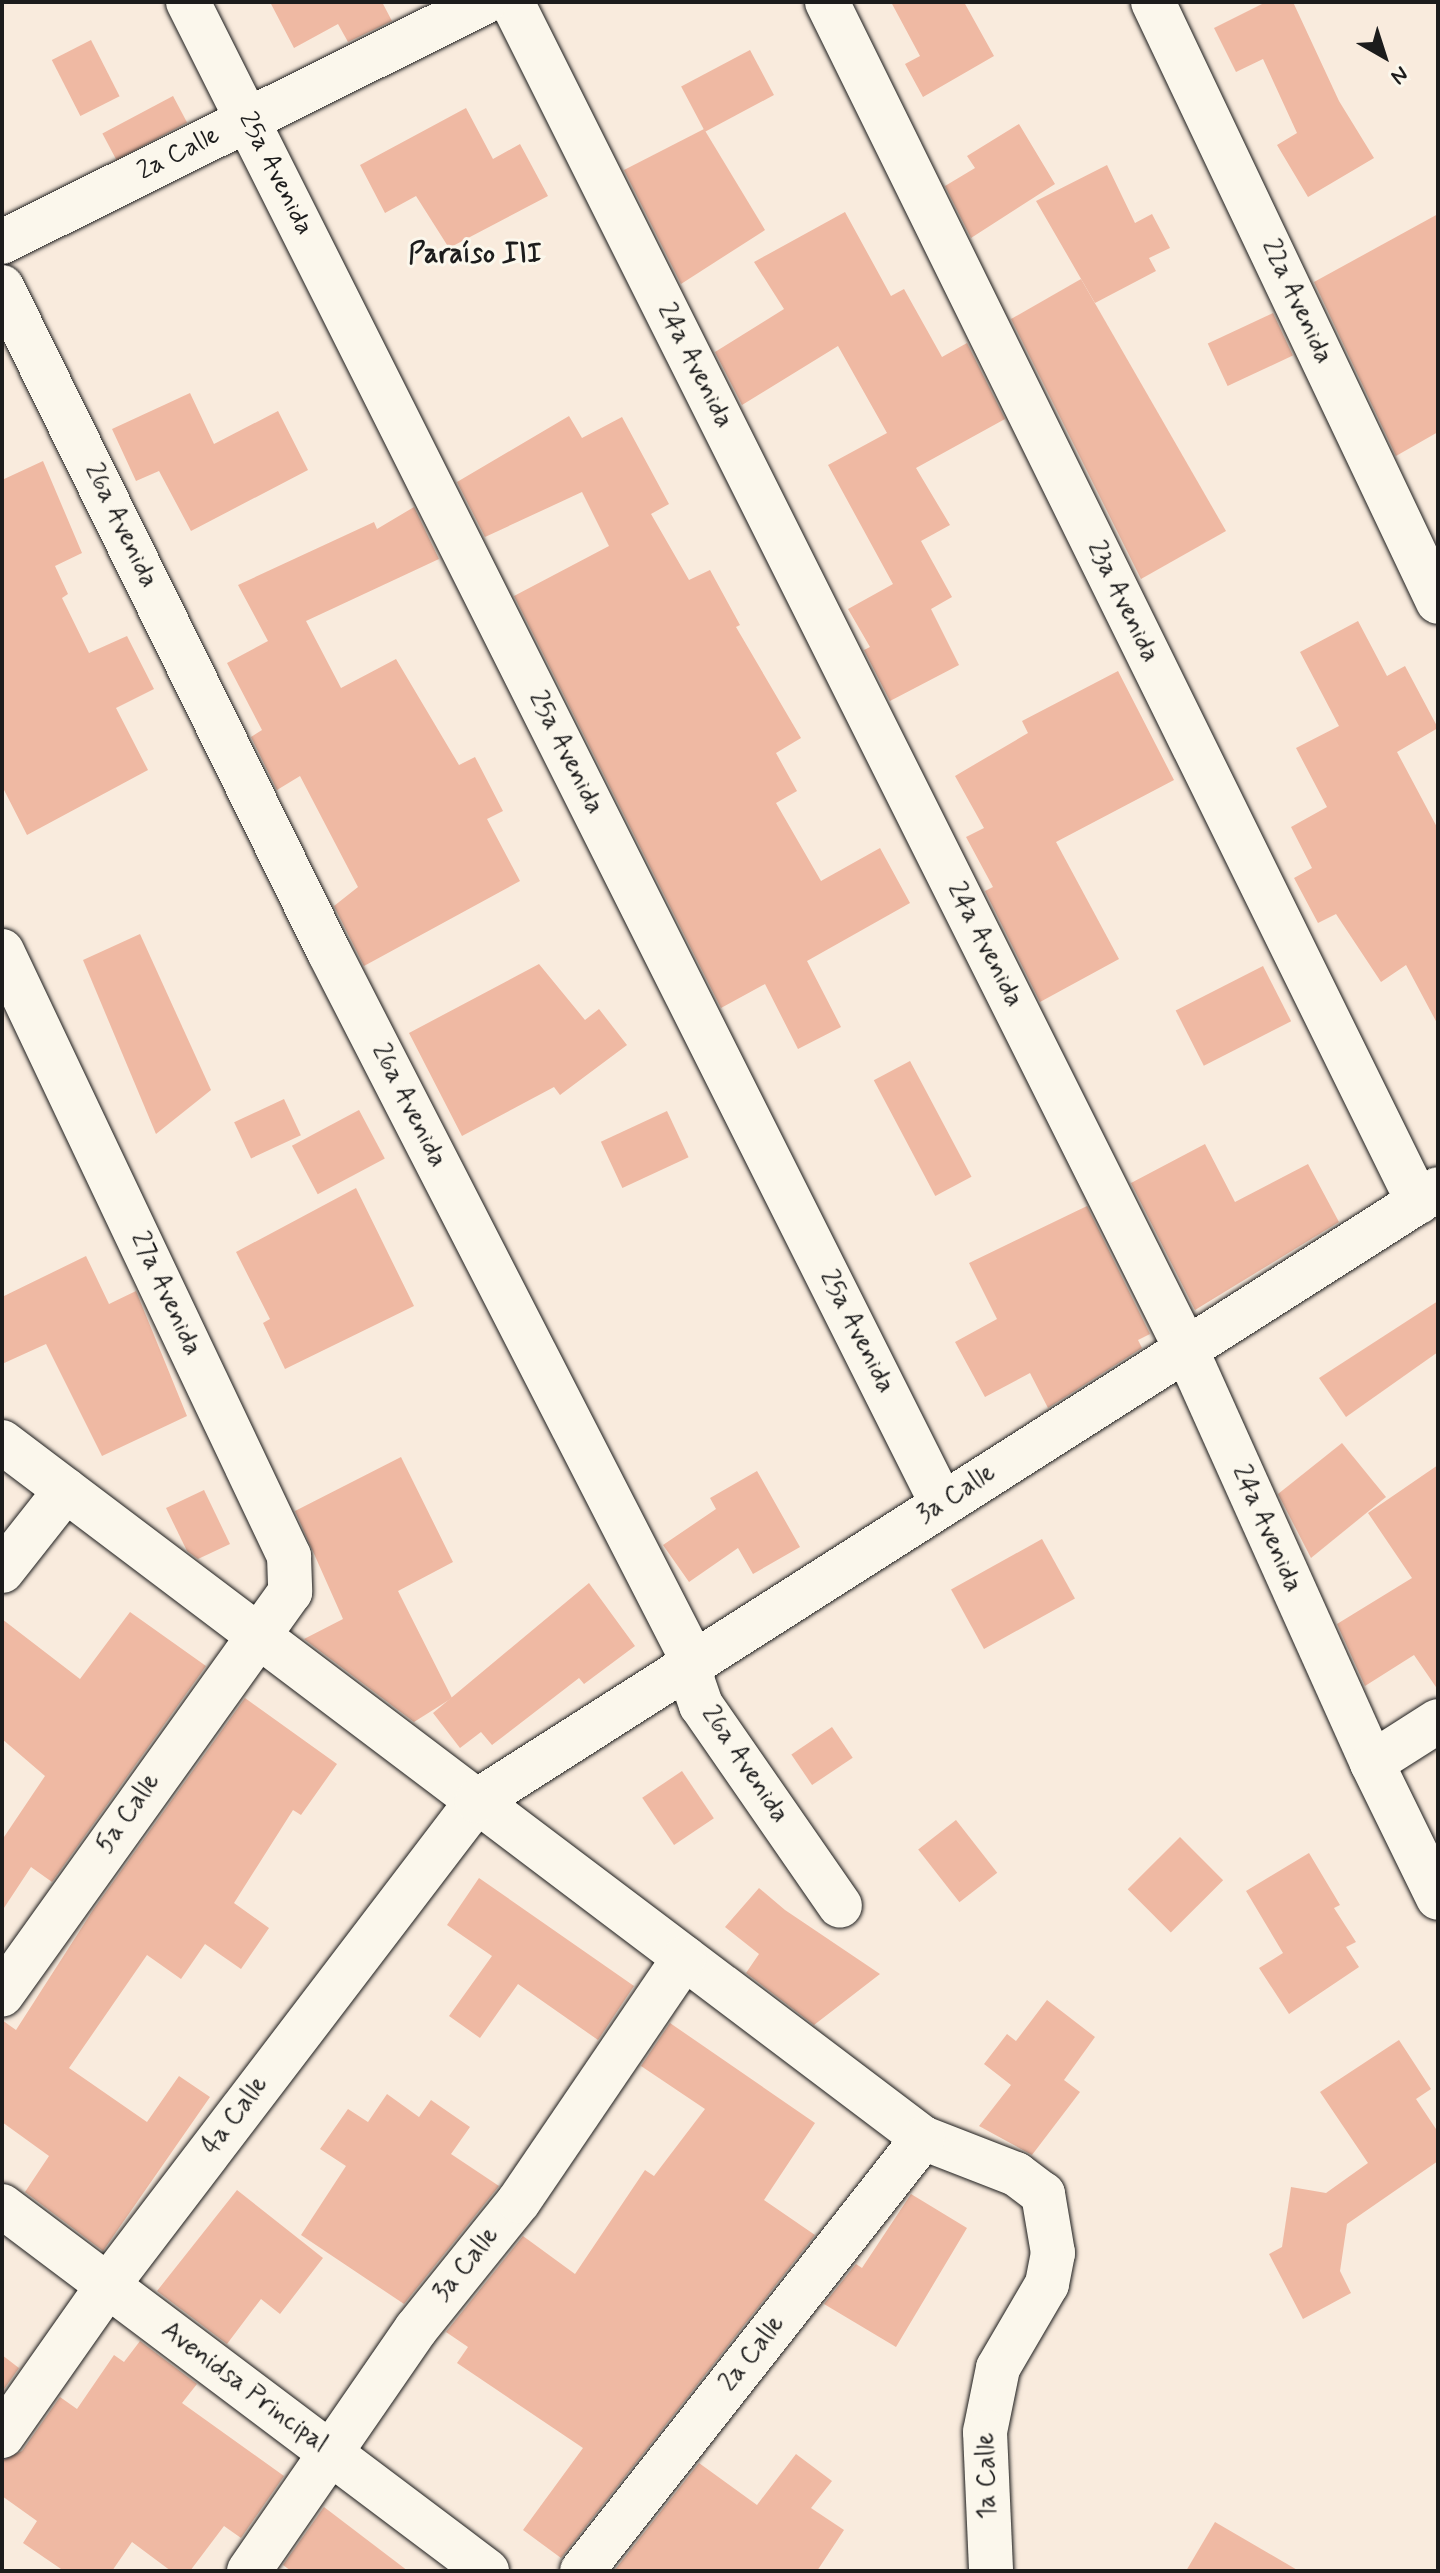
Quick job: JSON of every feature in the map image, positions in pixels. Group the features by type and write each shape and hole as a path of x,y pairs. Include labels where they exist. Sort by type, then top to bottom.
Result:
{"street":[{"name":"25a Avenida","path":"188,2 942,1504"},
{"name":"2a Calle","path":"2,242 485,2"},
{"name":"24a Avenida","path":"512,2 1186,1349 1372,1763 1438,1898"},
{"name":"23a Avenida","path":"827,2 1428,1196"},
{"name":"22a Avenida","path":"1153,2 1438,602"},
{"name":"26a Avenida","path":"2,287 329,952 694,1663 692,1679 701,1705 840,1906"},
{"name":"27a Avenida","path":"2,951 289,1556 290,1592 256,1634"},
{"name":"3a Calle","path":"477,1801 1428,1196"},
{"name":"1a Calle","path":"2,1442 923,2138 1016,2174 1043,2194 1053,2253 1047,2284 998,2368 985,2432 991,2571"},
{"path":"2,1571 66,1490"},
{"name":"5a Calle","path":"2,1994 256,1634"},
{"path":"1372,1763 1438,1721"},
{"name":"4a Calle","path":"2,2436 108,2285 477,1801"},
{"name":"3a Calle","path":"249,2571 416,2329 519,2201 684,1958"},
{"name":"2a Calle","path":"582,2571 923,2138"},
{"name":"Avenidsa Principal","path":"2,2206 487,2571"}],"building":[{"path":"270,2 382,2 392,21 348,42 338,24 294,48"},
{"path":"891,2 964,2 994,56 923,97 905,64 920,56"},
{"path":"1266,2 1293,2 1339,101 1374,158 1308,197 1277,145 1297,133 1263,59 1236,72 1214,28"},
{"path":"91,40 120,96 80,116 52,60"},
{"path":"750,50 774,95 705,132 681,87"},
{"path":"173,96 187,122 116,160 102,134"},
{"path":"466,108 493,159 520,144 548,196 449,248 416,196 385,213 360,165"},
{"path":"1019,124 1055,184 971,238 945,186 975,168 967,156"},
{"path":"704,129 765,230 681,284 624,170"},
{"path":"1107,165 1135,223 1152,214 1170,248 1149,258 1156,271 1095,303 1036,201"},
{"path":"845,212 891,296 904,289 942,357 967,343 1005,419 916,468 950,525 921,541 952,597 931,609 959,665 890,701 864,650 870,647 848,609 893,584 828,465 887,433 838,346 742,405 715,352 784,309 754,262"},
{"path":"1438,214 1438,432 1396,456 1314,282"},
{"path":"1081,279 1226,531 1141,579 1011,319"},
{"path":"1273,313 1293,356 1228,386 1208,343"},
{"path":"190,393 214,444 278,411 308,470 191,531 159,471 136,481 112,429"},
{"path":"569,416 582,438 622,417 669,504 651,514 689,580 710,570 740,625 736,627 801,738 776,753 797,791 776,803 821,881 880,848 910,903 807,961 841,1027 798,1049 765,984 721,1008 514,596 609,546 582,492 485,537 457,482"},
{"path":"43,461 82,553 55,566 68,594 62,598 89,653 127,636 154,689 116,708 148,770 27,835 2,786 2,480"},
{"path":"414,507 439,559 306,621 341,688 396,659 459,765 475,757 503,811 487,819 520,881 364,966 334,906 358,887 300,776 277,790 251,737 262,730 227,663 268,641 238,585 374,522 377,529"},
{"path":"1358,621 1387,676 1405,666 1438,728 1397,752 1438,829 1438,1025 1406,965 1381,982 1336,914 1318,923 1294,878 1312,868 1291,827 1327,807 1296,748 1339,726 1300,652"},
{"path":"1118,671 1174,780 1056,842 1119,959 1040,1002 985,891 993,887 966,837 984,828 955,776 1028,733 1022,721"},
{"path":"140,934 211,1090 156,1134 83,960"},
{"path":"539,964 585,1020 599,1009 627,1045 560,1095 554,1087 462,1136 409,1033"},
{"path":"1263,966 1291,1021 1204,1066 1176,1010"},
{"path":"910,1061 972,1177 935,1196 874,1080"},
{"path":"284,1099 301,1135 251,1158 234,1122"},
{"path":"359,1110 385,1159 318,1194 292,1146"},
{"path":"667,1111 689,1157 622,1188 601,1142"},
{"path":"1205,1144 1235,1202 1308,1164 1339,1222 1195,1310 1131,1183"},
{"path":"356,1188 414,1306 285,1369 263,1323 270,1319 236,1252"},
{"path":"1087,1206 1150,1334 1138,1340 1142,1348 1048,1408 1030,1373 985,1397 955,1342 997,1319 969,1263"},
{"path":"86,1256 109,1304 136,1291 187,1416 102,1456 46,1344 2,1364 2,1297"},
{"path":"1438,1301 1438,1352 1346,1417 1319,1378"},
{"path":"1342,1443 1386,1497 1311,1558 1278,1494"},
{"path":"401,1457 453,1562 398,1591 452,1698 414,1722 304,1639 343,1619 295,1511"},
{"path":"1438,1465 1438,1690 1414,1655 1365,1686 1337,1624 1412,1578 1368,1513"},
{"path":"757,1471 800,1547 753,1574 738,1548 689,1582 663,1545 716,1509 710,1498"},
{"path":"204,1490 230,1544 198,1559 187,1551 166,1508"},
{"path":"1042,1539 1075,1598 984,1649 951,1589"},
{"path":"589,1583 635,1646 584,1684 579,1678 492,1745 481,1732 460,1748 433,1713"},
{"path":"130,1612 206,1666 52,1882 31,1867 2,1911 2,1840 45,1776 2,1739 2,1619 80,1679"},
{"path":"245,1698 337,1764 301,1815 293,1810 234,1903 269,1928 241,1969 205,1944 181,1979 147,1955 69,2068 147,2122 179,2076 210,2097 103,2251 25,2192 49,2156 2,2122 2,2020 16,2030 93,1910"},
{"path":"832,1727 853,1758 812,1785 791,1754"},
{"path":"682,1771 714,1818 674,1845 642,1798"},
{"path":"956,1820 997,1873 959,1902 918,1850"},
{"path":"1180,1837 1223,1880 1171,1932 1128,1889"},
{"path":"1309,1853 1340,1905 1334,1908 1356,1942 1346,1947 1359,1967 1289,2014 1259,1968 1283,1953 1246,1891"},
{"path":"479,1878 634,1986 598,2040 518,1984 480,2038 449,2016 492,1956 447,1925"},
{"path":"759,1888 785,1910 880,1974 814,2025 746,1973 759,1954 725,1927"},
{"path":"1047,2000 1095,2037 1064,2080 1080,2092 1032,2155 979,2126 1011,2085 984,2064 1007,2034 1016,2041"},
{"path":"670,2023 815,2123 764,2200 815,2235 561,2558 523,2530 583,2448 457,2363 468,2347 446,2332 523,2236 575,2274 645,2170 654,2176 705,2109 641,2066"},
{"path":"1399,2040 1431,2089 1416,2099 1438,2132 1438,2161 1347,2224 1340,2271 1351,2293 1303,2319 1269,2254 1282,2247 1291,2187 1326,2193 1368,2163 1320,2092"},
{"path":"387,2094 419,2117 431,2100 470,2127 451,2154 499,2186 404,2304 301,2235 346,2166 320,2149 348,2109 368,2122"},
{"path":"237,2190 323,2258 280,2314 261,2299 227,2344 157,2291"},
{"path":"911,2194 967,2228 896,2347 824,2304 856,2264 862,2268"},
{"path":"140,2341 197,2384 182,2403 284,2476 241,2538 224,2526 190,2571 171,2571 132,2542 112,2571 64,2571 23,2543 37,2521 2,2496 2,2461 22,2451 60,2397 77,2409 114,2355 124,2362"},
{"path":"2,2355 19,2368 2,2392"},
{"path":"796,2454 832,2481 811,2508 844,2530 817,2571 614,2571 699,2463 757,2505"},
{"path":"324,2507 408,2571 291,2571 283,2565"},
{"path":"1215,2522 1299,2571 1186,2571"}],"district":[{"name":"Paraíso III","path":"475,255"}]}
